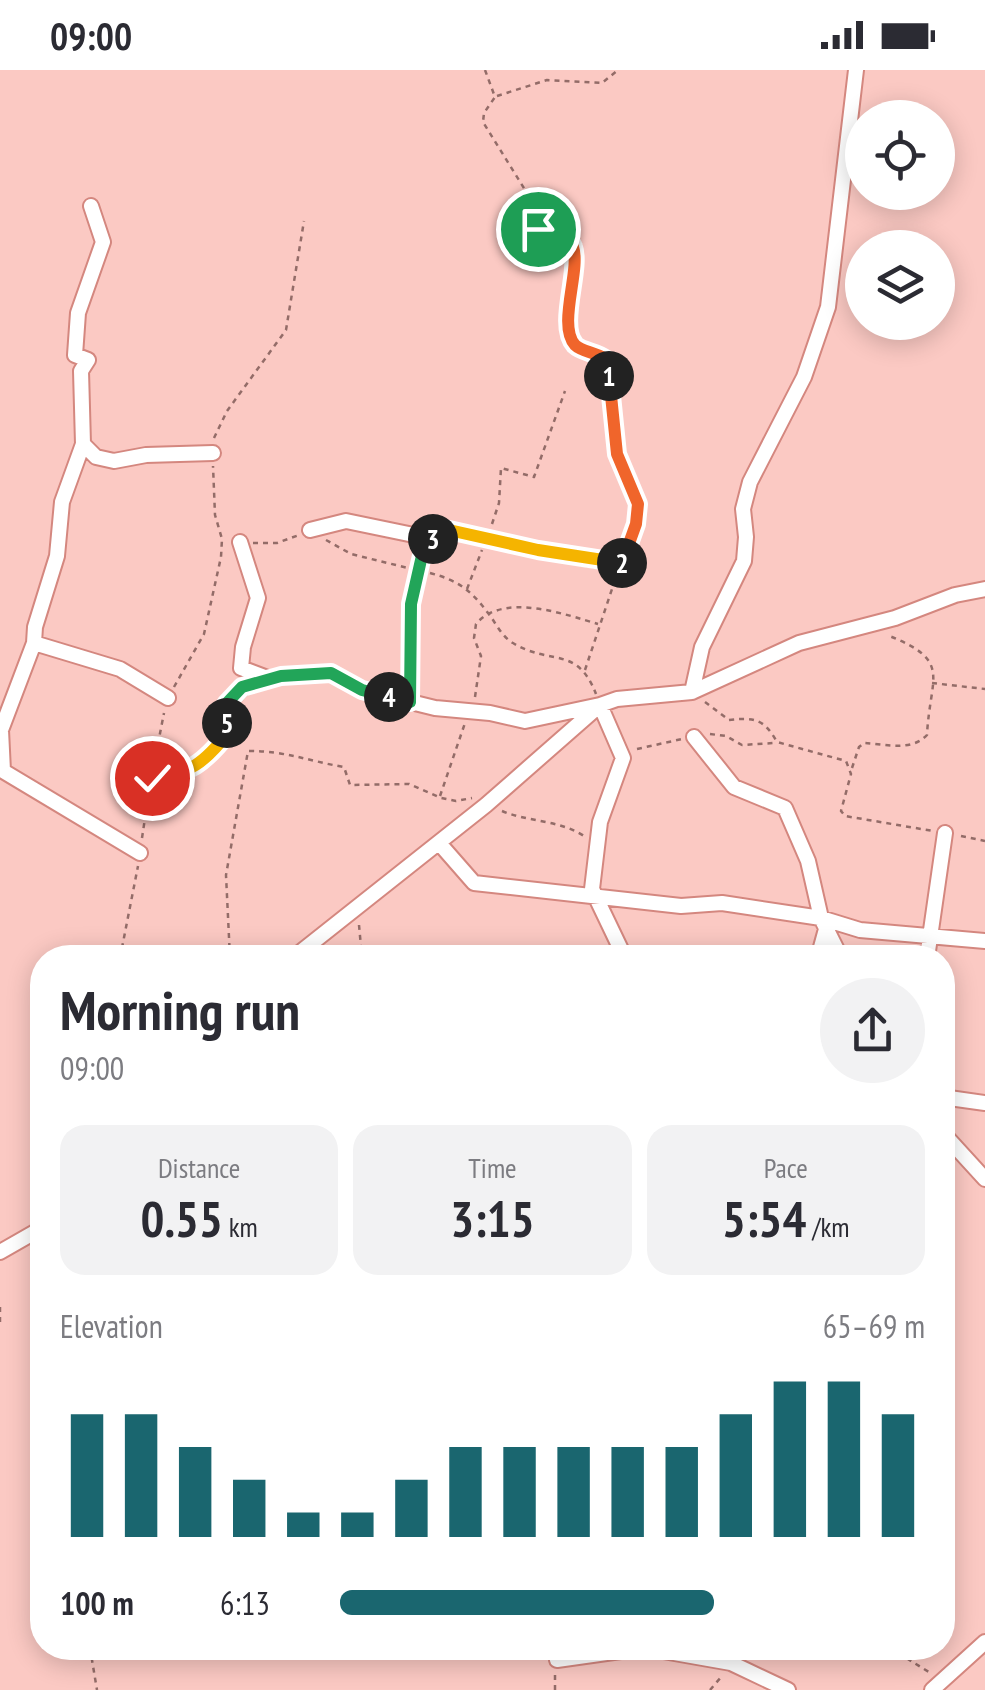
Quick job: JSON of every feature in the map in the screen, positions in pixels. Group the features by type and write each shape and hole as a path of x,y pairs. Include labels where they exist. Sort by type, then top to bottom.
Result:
{"street":[{"path":"692,692 702,648 744,562 743,509 750,482 804,376 828,307 856,70"},
{"path":"91,206 102,242 78,313 74,355 88,360 81,371 83,444 62,502 58,556 34,643 0,730 3,771 140,853"},
{"path":"83,444 96,457 114,460 146,454 213,454"},
{"path":"310,530 346,521 433,540 449,530 621,564"},
{"path":"410,702 411,604 426,538"},
{"path":"240,542 258,598 241,668 270,679"},
{"path":"152,778 176,776 208,758 228,733 226,704 242,687 270,679 331,673 362,690 410,702 525,721 617,699 692,692 785,648 895,618 955,595 985,590"},
{"path":"34,643 120,668 168,698"},
{"path":"310,945 440,843 600,705"},
{"path":"600,705 623,758 607,796 594,850 592,889 618,945"},
{"path":"694,737 734,787 785,808 808,862 824,924 834,945"},
{"path":"929,945 945,833"},
{"path":"440,843 474,882 681,906 722,902 860,930 985,940"},
{"path":"820,945 824,924"},
{"path":"955,1099 985,1103"},
{"path":"955,1146 985,1179"},
{"path":"0,1252 30,1235"},
{"path":"937,1685 985,1642"},
{"path":"708,1660 730,1664 788,1690"}],"path":[{"path":"485,70 494,97"},
{"path":"585,670 636,524 638,504 617,454 608,364 601,355 580,348 572,340 574,248 557,229 542,231 536,227 527,193 483,122 494,97 547,80 602,84 618,70"},
{"path":"122,945 168,698 204,634 220,557 213,454 218,427 286,330 304,221"},
{"path":"492,525 499,502 501,468 534,477 566,392"},
{"path":"467,590 486,542"},
{"path":"487,612 515,608 556,612 598,624"},
{"path":"863,626 927,655 933,666 927,735 924,740 902,746 864,743 859,747 841,810 845,816 985,841"},
{"path":"932,682 985,689"},
{"path":"692,692 729,720 752,717 766,723 777,742 811,754 840,757 850,766 851,774"},
{"path":"229,945 226,874 248,751 286,752 344,767 350,785 409,784 441,798 456,801 468,797 514,818 580,832 594,850"},
{"path":"356,909 362,945"},
{"path":"0,1307 0,1324"},
{"path":"92,1660 97,1690"},
{"path":"905,1660 937,1685"}],"route":[{"path":"152,778 176,776 208,758 228,733 226,704 242,687 281,676 331,673 362,690 410,702 411,604 426,538 433,540 449,530 621,564 636,524 638,504 617,454 608,364 601,355 577,346 570,334 572,243 557,229 538,229"}]}
